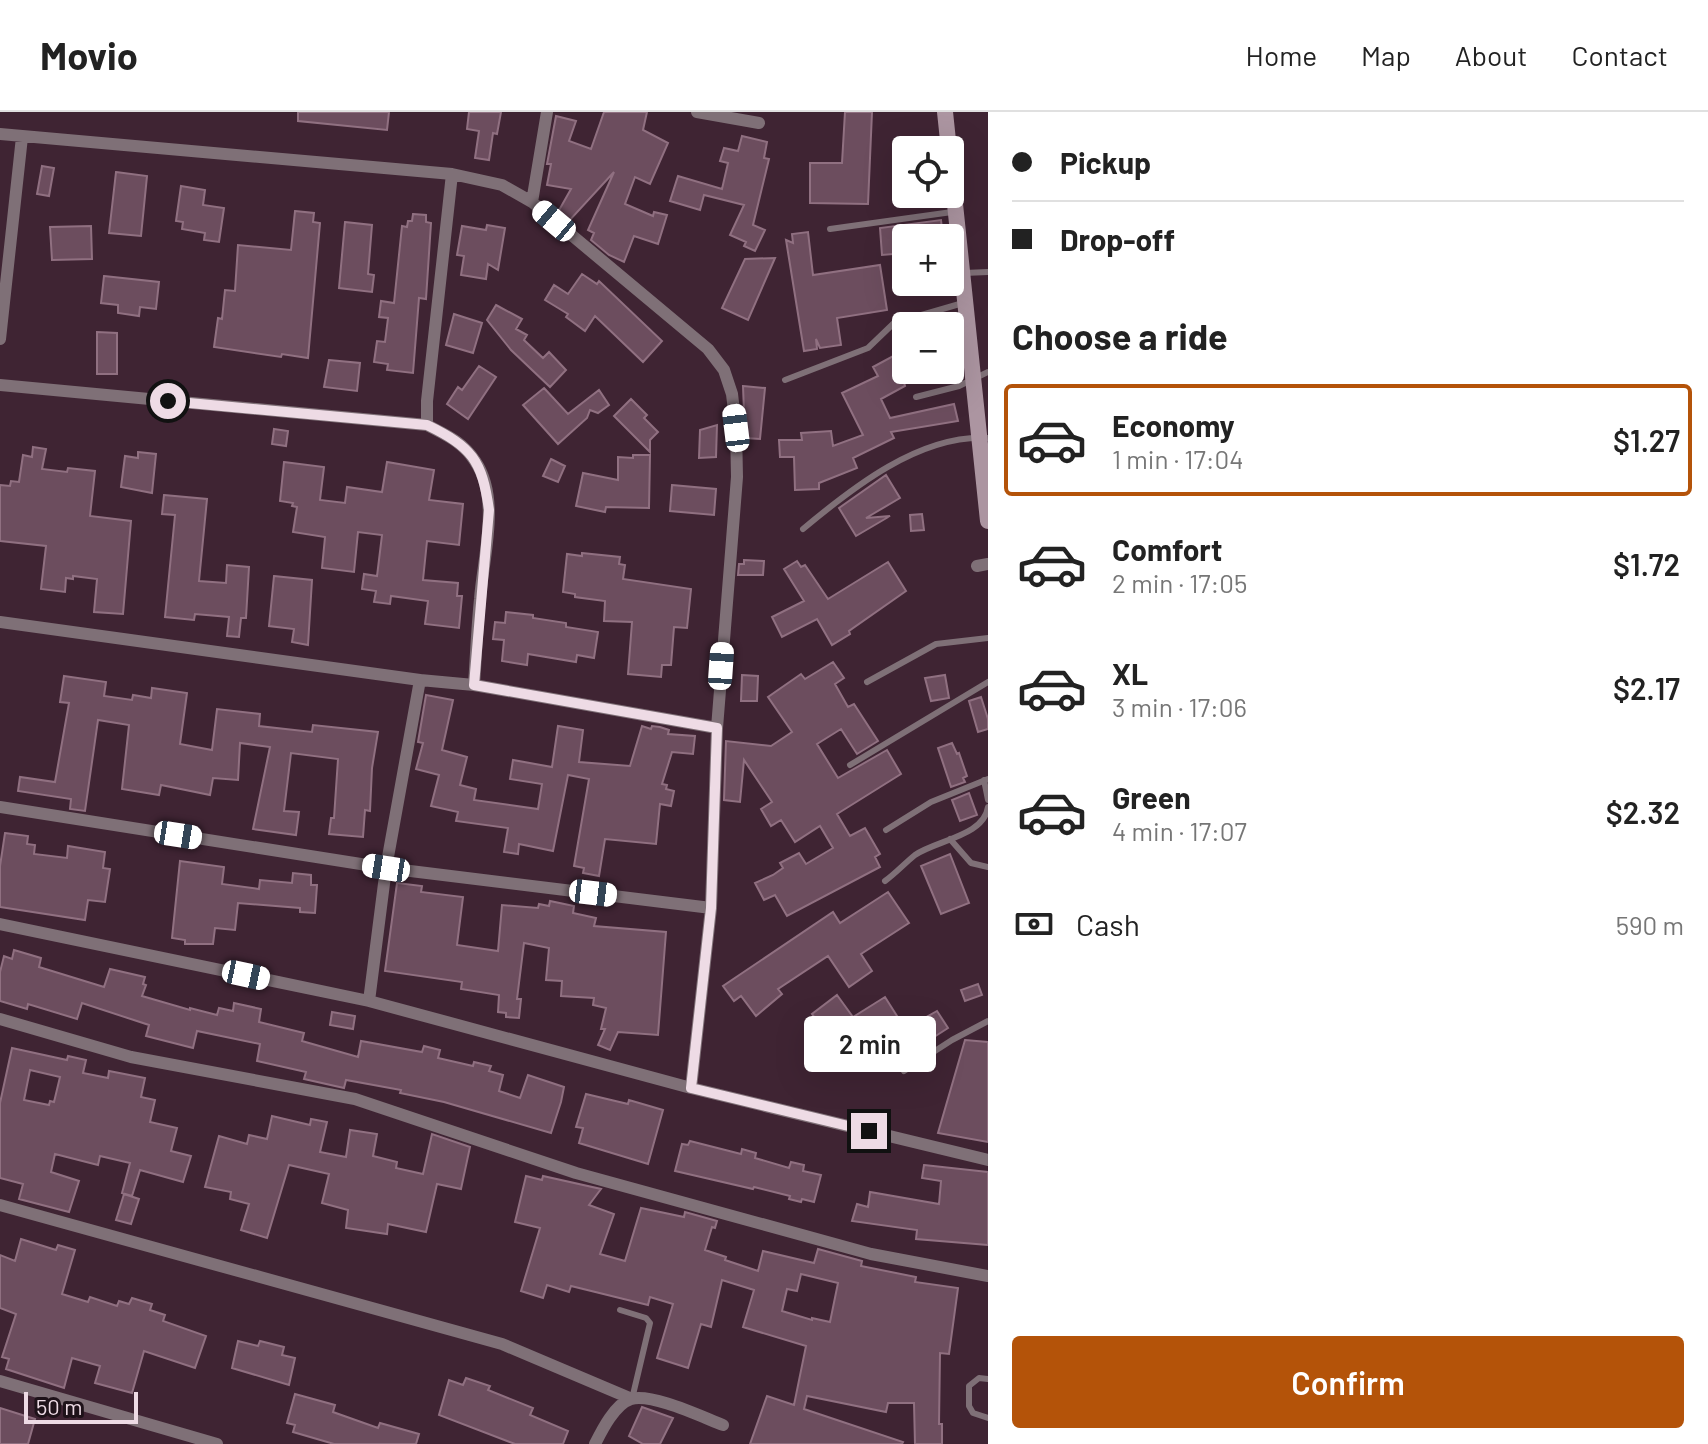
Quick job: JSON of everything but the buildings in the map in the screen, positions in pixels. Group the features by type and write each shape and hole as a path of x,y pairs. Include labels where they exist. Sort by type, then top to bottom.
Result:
{"street":[{"path":"532,202 547,112"},
{"path":"697,112 759,123"},
{"path":"945,112 948,136"},
{"path":"0,134 452,174 502,185 532,202 708,349 724,370 732,394 737,477 717,728 711,908 691,1088"},
{"path":"0,339 22,137"},
{"path":"427,425 452,174"},
{"path":"956,208 957,224"},
{"path":"964,292 981,376 988,521"},
{"path":"0,385 427,425 459,441 477,462 489,510 474,685"},
{"path":"0,622 474,685 717,728"},
{"path":"369,1001 386,868 420,680"},
{"path":"0,807 386,868 711,908"},
{"path":"0,924 369,1001 691,1088 988,1160"},
{"path":"0,1019 131,1057 355,1099 576,1173 871,1254 988,1276"},
{"path":"0,1205 502,1344 632,1399 664,1402 723,1425"},
{"path":"0,1381 217,1444"},
{"path":"595,1444 619,1407 632,1399"}],"lane":[{"path":"830,229 956,211"},
{"path":"964,273 988,272"},
{"path":"785,380 868,348 894,323 965,302"},
{"path":"916,397 959,386 981,376"},
{"path":"803,529 855,486 920,450 984,437"},
{"path":"867,682 936,644 988,638"},
{"path":"850,765 988,682"},
{"path":"886,830 931,802 986,780 988,800"},
{"path":"885,881 915,855 979,827 988,807"},
{"path":"950,839 971,863 988,867"},
{"path":"904,1071 988,1021"},
{"path":"620,1310 646,1318 650,1323 632,1399"},
{"path":"988,1379 972,1381 969,1406 973,1413 988,1418"}],"route":[{"path":"168,401 427,425 459,441 477,462 489,510 474,685 717,728 711,908 691,1088 869,1131"}]}
